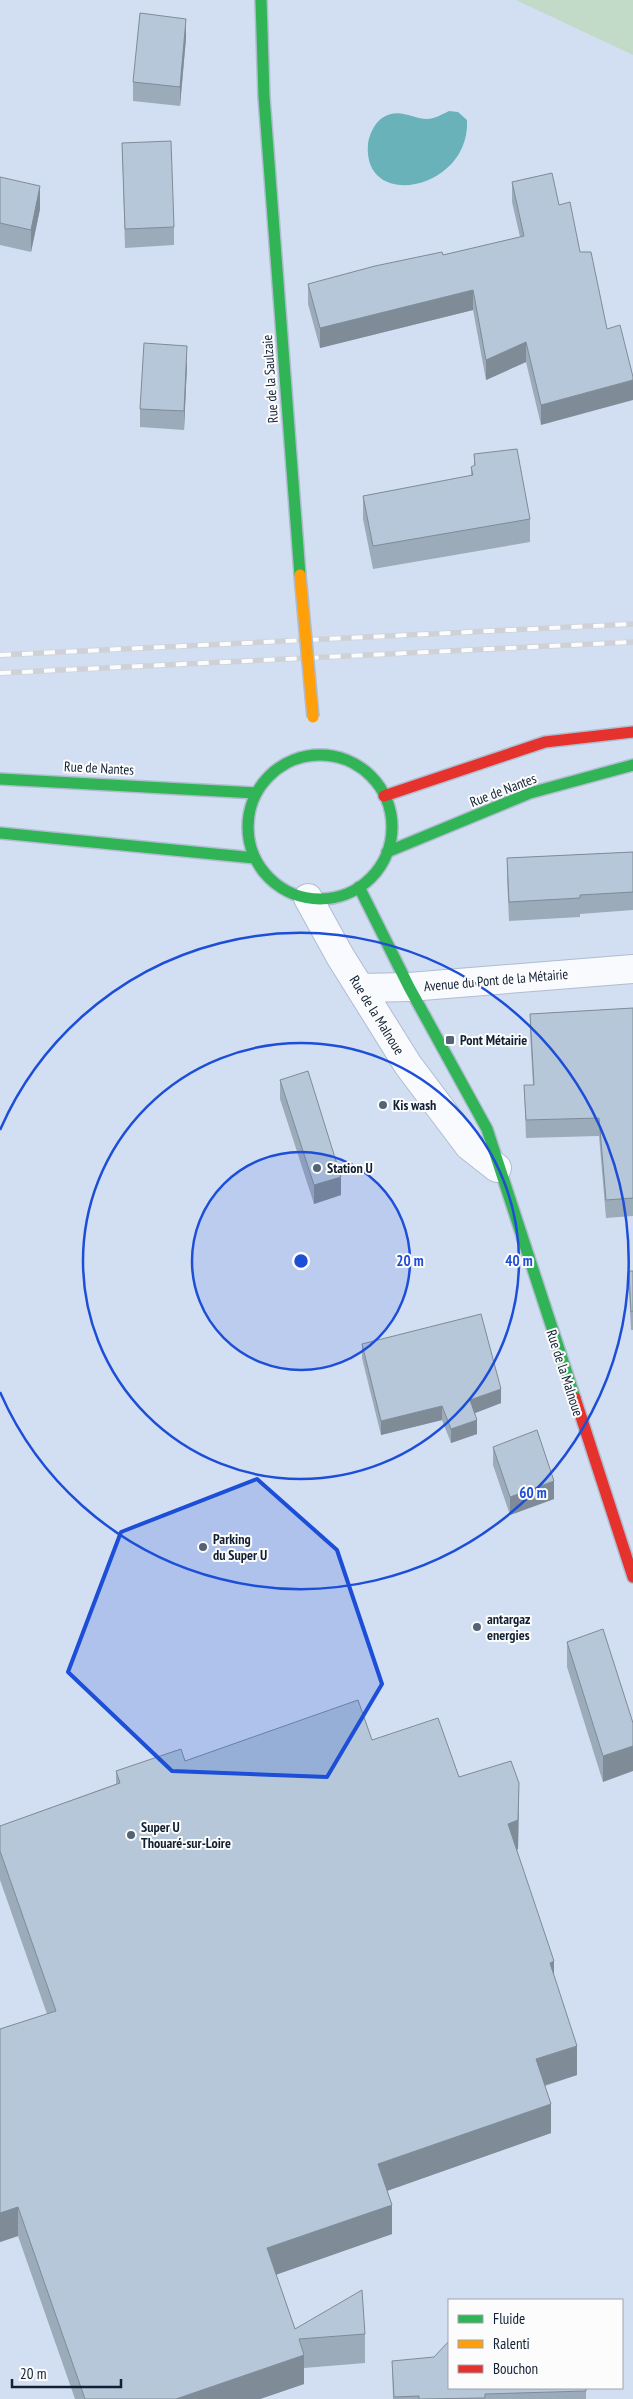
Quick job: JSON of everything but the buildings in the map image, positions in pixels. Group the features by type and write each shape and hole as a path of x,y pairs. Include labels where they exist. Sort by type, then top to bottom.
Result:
{"street":[{"name":"Rue de la Saulzaie","path":"262,0 264,97 300,576 313,722"},
{"path":"384,796 545,742 633,732"},
{"path":"316,750 359,766 374,779 390,811 392,828 387,852 379,869 359,887 329,899 308,898 293,894 275,884 261,870 249,842 250,809 256,793 266,779 279,767 316,750"},
{"name":"Rue de Nantes","path":"387,852 530,793 633,766"},
{"name":"Rue de Nantes","path":"0,779 256,793"},
{"path":"0,833 255,858"},
{"name":"Rue de la Malnoue","path":"359,887 409,987 487,1129 498,1168 633,1577"},
{"name":"Rue de la Malnoue","path":"308,898 408,1066 469,1146 498,1168"},
{"name":"Avenue du Pont de la Métairie","path":"360,988 409,987 633,969"}],"highlighted area":[{"path":"257,1479 337,1550 382,1684 327,1777 172,1771 68,1672 121,1532"}],"shaded area":[{"path":"516,0 633,0 633,55"},
{"path":"449,111 458,112 467,120 464,144 452,163 436,176 417,184 398,185 382,179 371,165 368,144 372,130 379,120 388,115 400,113 421,119 430,119"}],"railway":[{"path":"0,655 633,624"},
{"path":"0,673 633,642"}],"traffic: fast":[{"path":"261,0 264,97 300,575"},
{"path":"320,755 334,756 348,761 360,767 371,776 380,787 386,799 391,813 392,827 391,841 386,855 380,867 371,878 360,887 348,893 334,898 320,899 306,898 292,893 280,887 269,878 260,867 254,855 249,841 248,827 249,813 254,799 260,787 269,776 280,767 292,761 306,756 320,755"},
{"path":"387,852 530,793 633,765"},
{"path":"0,779 256,793"},
{"path":"0,833 255,858"},
{"path":"359,887 409,987 487,1129 575,1398"}],"traffic: jam":[{"path":"384,796 545,742 633,732"},
{"path":"575,1398 633,1577"}],"traffic: slow":[{"path":"300,575 313,717"}],"place":[{"name":"Pont Métairie","path":"450,1040"},
{"name":"Kis wash","path":"383,1105"},
{"name":"Station U","path":"317,1168"},
{"name":"Parking du Super U","path":"203,1547"},
{"name":"antargaz energies","path":"477,1627"},
{"name":"Super U Thouaré-sur-Loire","path":"131,1835"}]}
